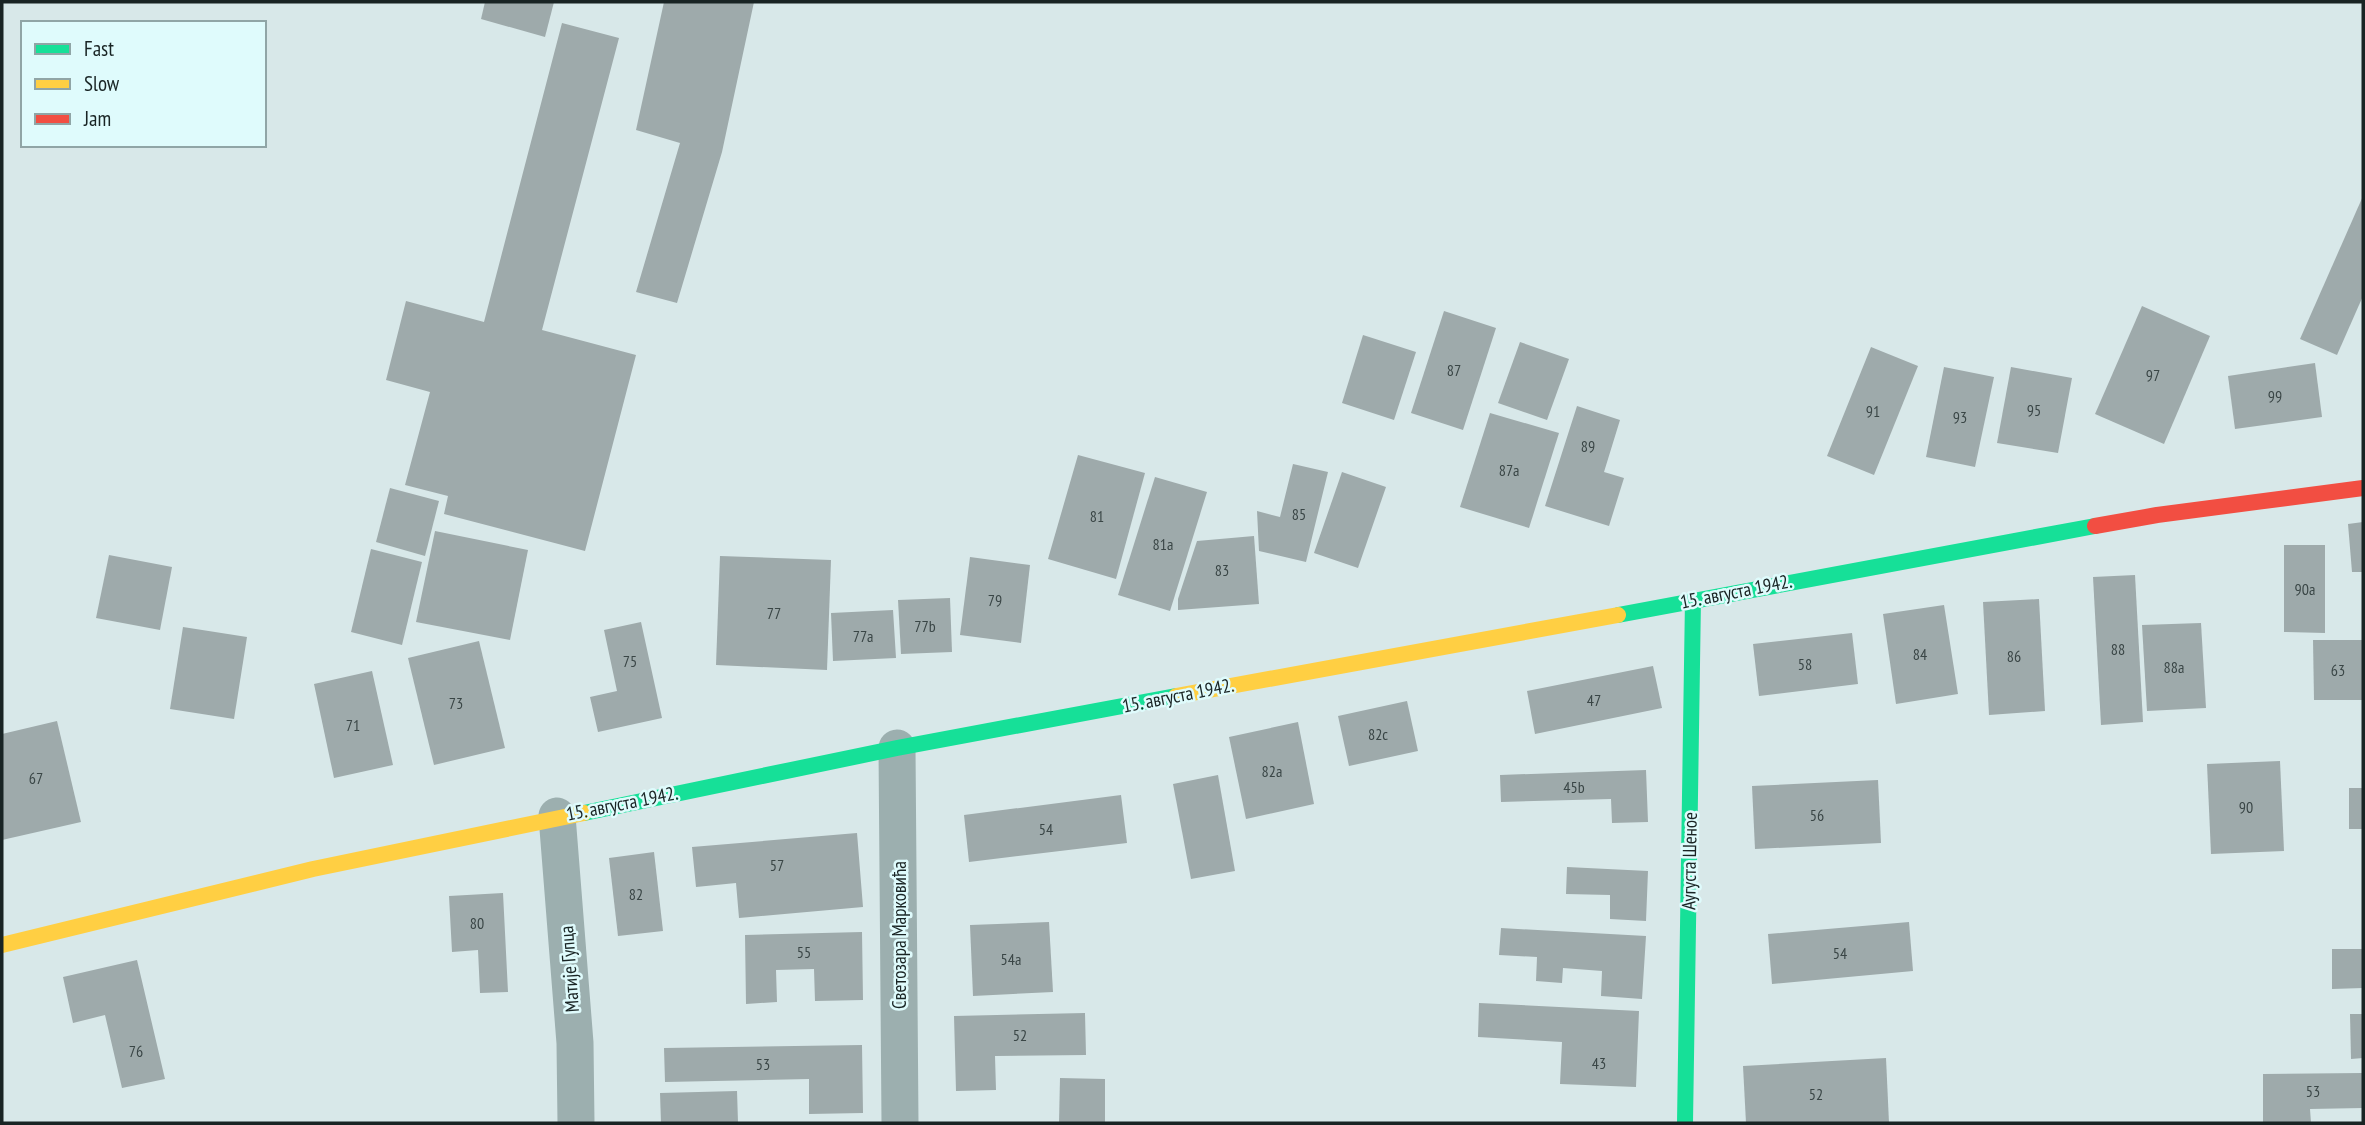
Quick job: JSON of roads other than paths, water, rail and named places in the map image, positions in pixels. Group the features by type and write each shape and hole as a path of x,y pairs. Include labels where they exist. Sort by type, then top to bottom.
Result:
{"street":[{"name":"15. августа 1942.","path":"2,945 313,869 557,816 897,748 2157,514 2363,488"},
{"name":"Аугуста Шеное","path":"1685,1123 1693,599"},
{"name":"Светозара Марковића","path":"897,748 900,1123"},
{"name":"Матије Гупца","path":"557,816 575,1043 576,1123"}]}
